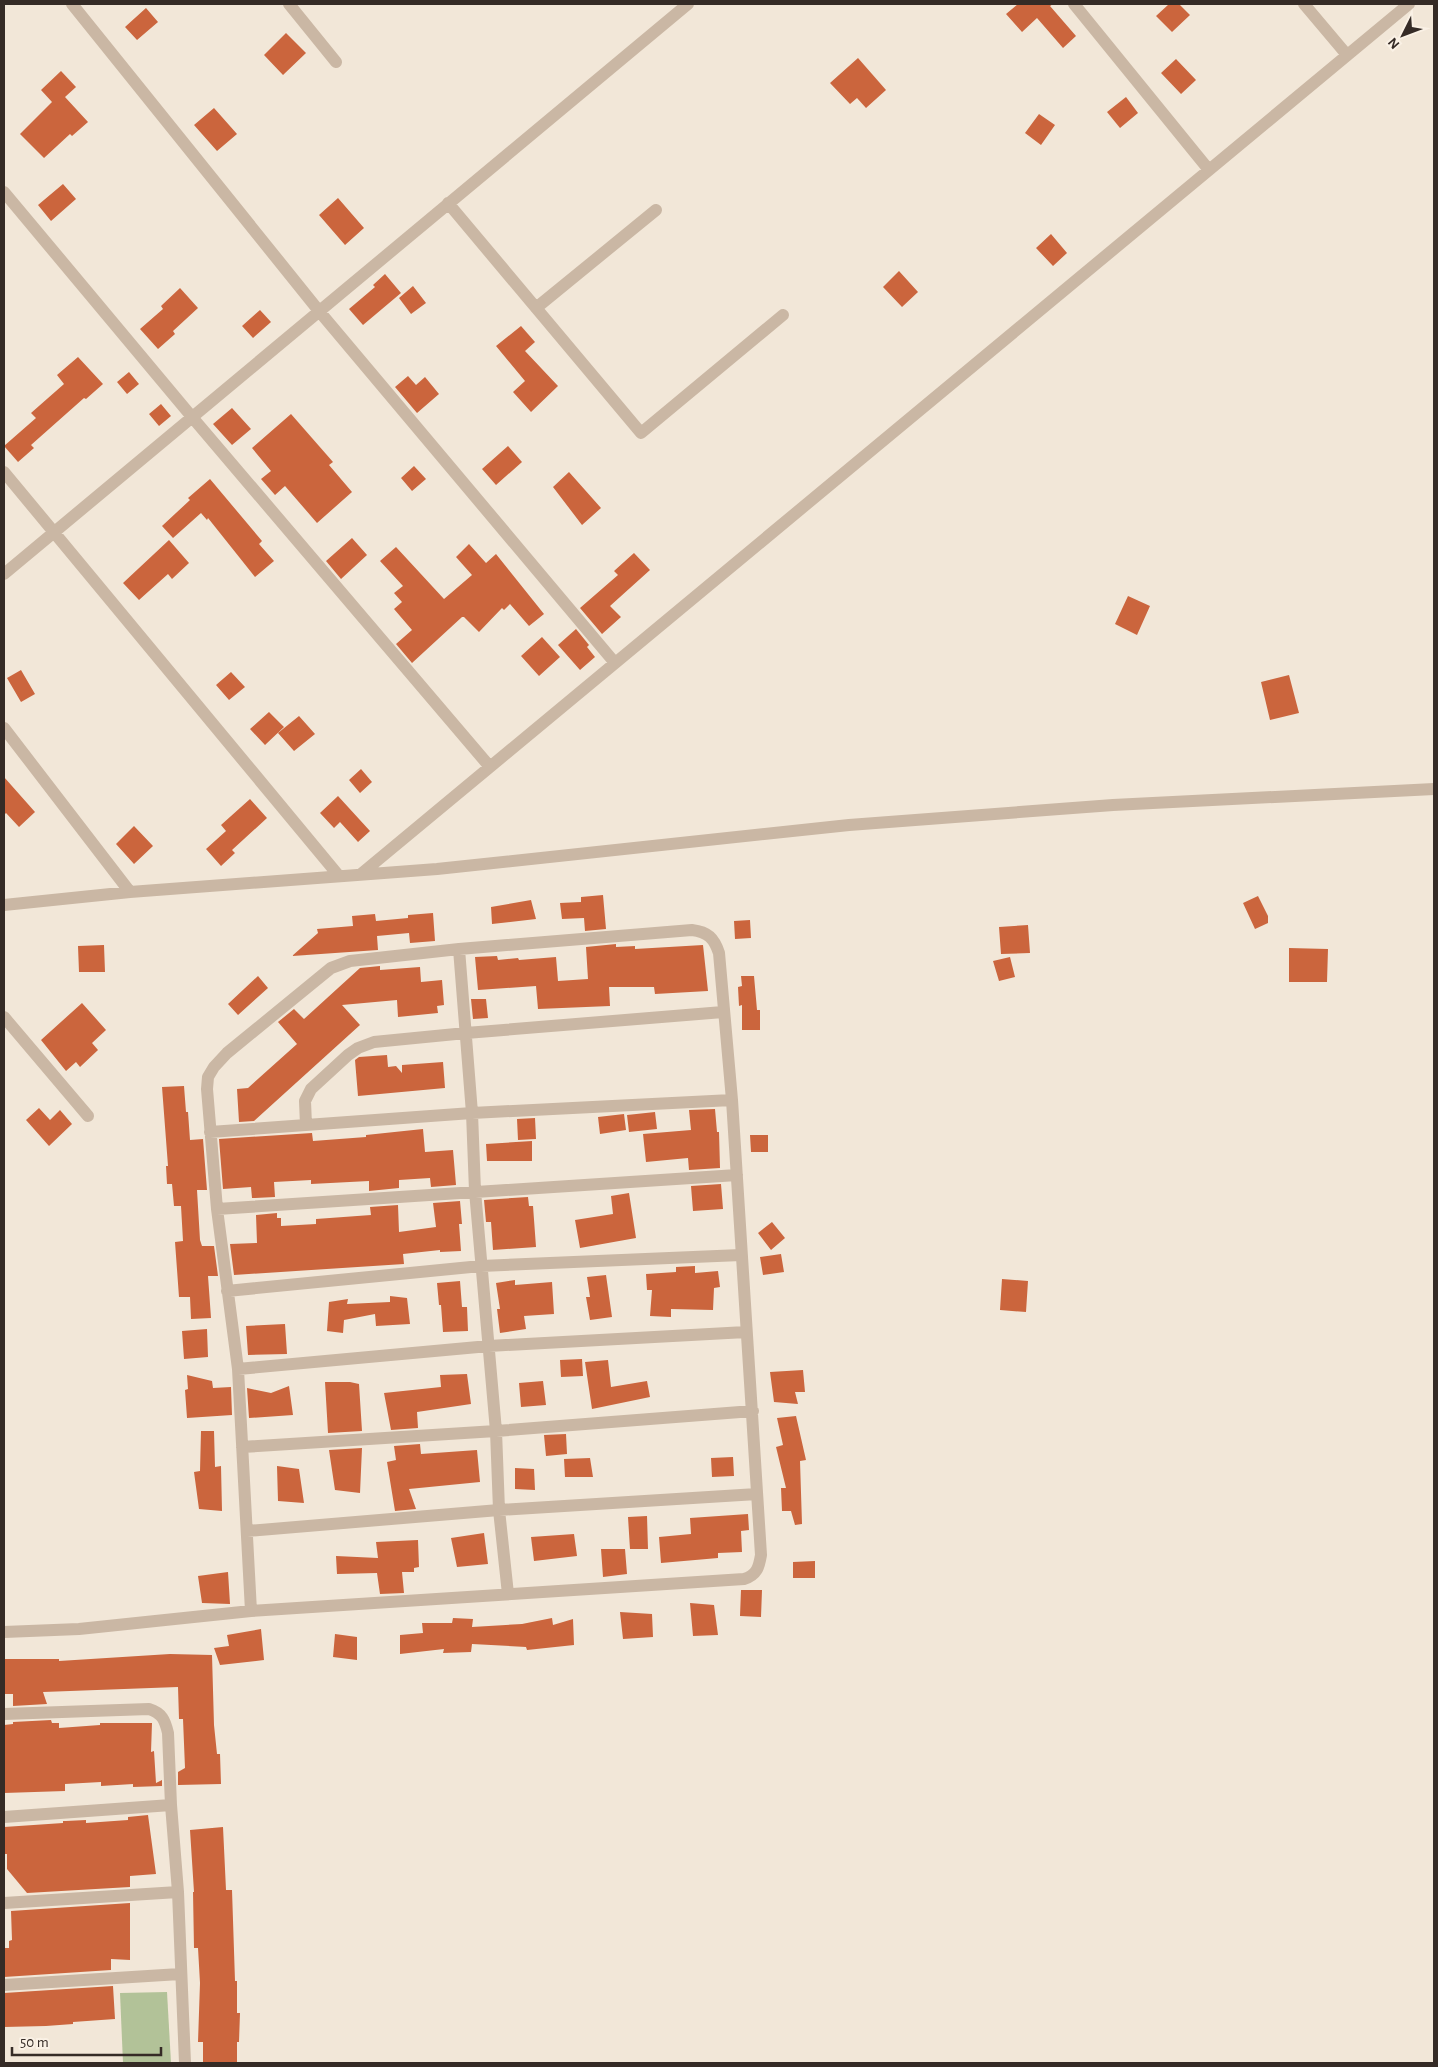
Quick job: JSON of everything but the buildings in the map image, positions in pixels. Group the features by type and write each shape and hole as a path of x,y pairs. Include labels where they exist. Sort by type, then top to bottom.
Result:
{"street":[{"path":"72,4 319,311 615,663"},
{"path":"288,4 336,62"},
{"path":"4,574 688,4"},
{"path":"1074,4 1209,170"},
{"path":"1304,4 1347,55"},
{"path":"361,874 1409,4"},
{"path":"4,192 192,417 490,767"},
{"path":"448,203 641,433 783,314"},
{"path":"536,308 656,210"},
{"path":"4,472 339,876"},
{"path":"4,728 130,892"},
{"path":"4,905 130,892 437,869 849,825 1113,805 1434,789"},
{"path":"4,1632 79,1629 251,1611 744,1579 751,1577 760,1566 761,1555 732,1100 719,953 716,942 703,931 692,930 460,949 350,961 331,968 234,1047 214,1067 208,1077 207,1089 227,1291 238,1369 251,1611"},
{"path":"460,949 472,1113 475,1191 496,1431 499,1510 508,1594"},
{"path":"306,1125 305,1101 310,1089 348,1055 358,1048 374,1042 466,1032 723,1012"},
{"path":"4,1017 88,1116"},
{"path":"210,1132 472,1113 732,1100"},
{"path":"218,1209 736,1175"},
{"path":"227,1291 481,1266 741,1254"},
{"path":"238,1369 488,1346 746,1332"},
{"path":"242,1447 496,1431 753,1411"},
{"path":"247,1531 499,1510 757,1494"},
{"path":"4,1714 148,1709 157,1712 165,1722 168,1733 171,1805 178,1892 185,2063"},
{"path":"4,1817 171,1805"},
{"path":"4,1903 178,1892"},
{"path":"4,1985 180,1974"}],"green space":[{"path":"167,1992 171,2063 123,2063 120,1993"}]}
